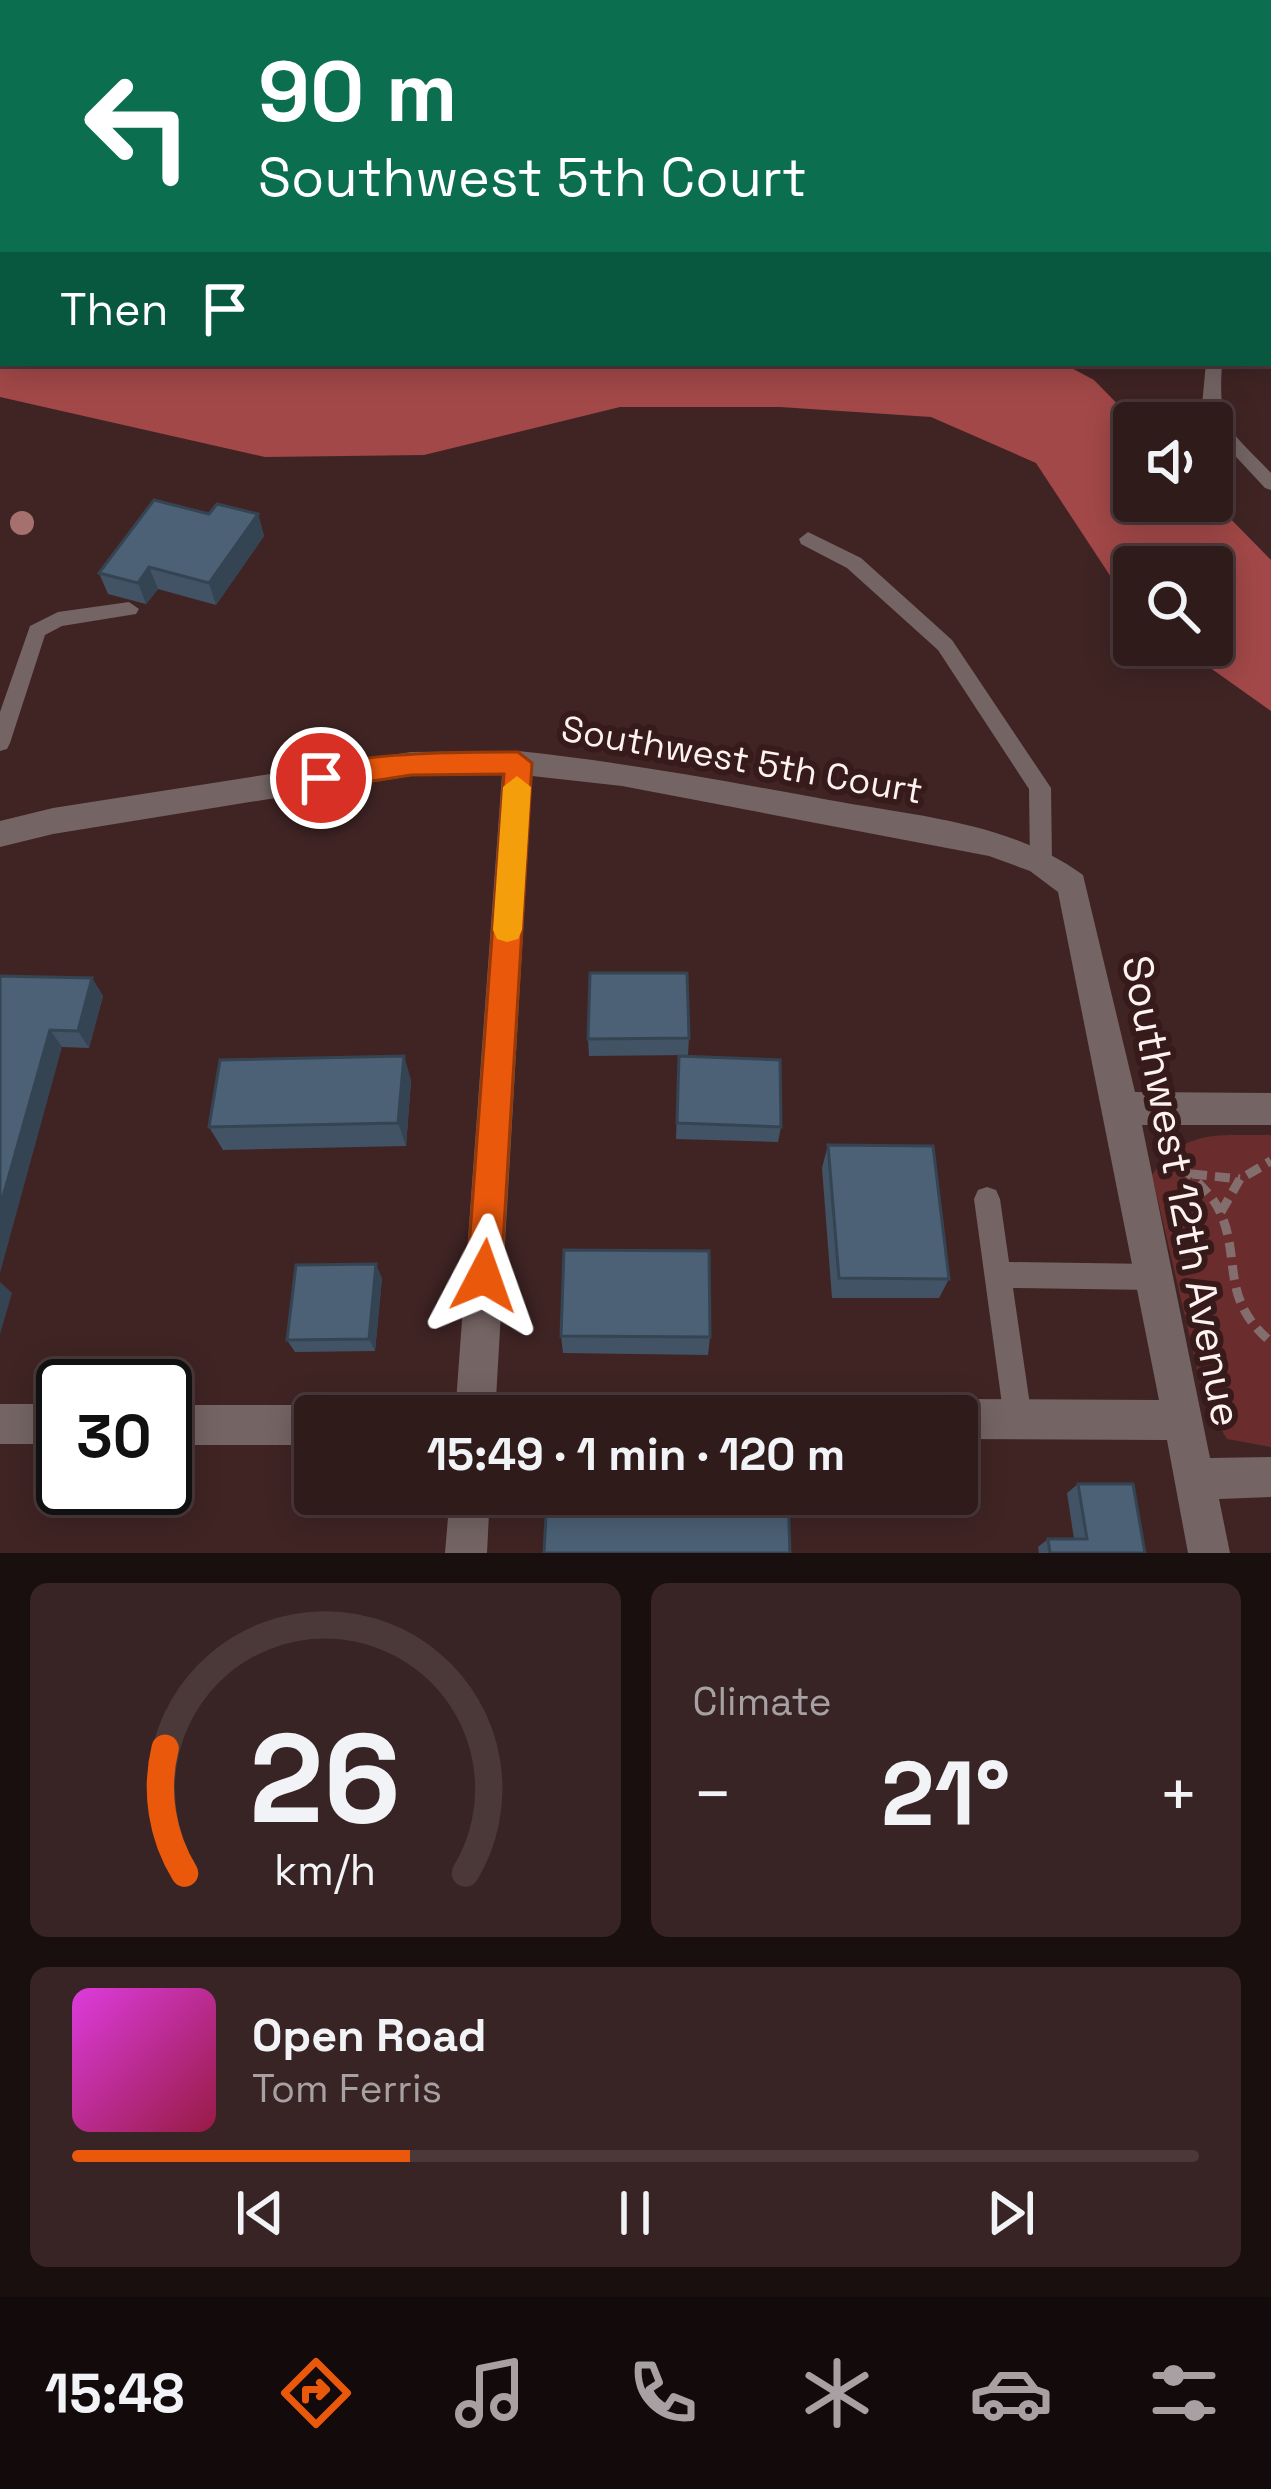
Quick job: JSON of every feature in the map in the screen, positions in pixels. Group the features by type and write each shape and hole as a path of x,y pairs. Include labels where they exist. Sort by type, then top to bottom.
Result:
{"street":[{"name":"Southwest 5th Court","path":"0,834 53,821 411,764 518,763 622,774 991,843 1041,862"},
{"path":"476,1395 518,763"},
{"name":"Southwest 12th Avenue","path":"1041,862 1072,885 1209,1553"},
{"path":"1120,1108 1271,1109"},
{"path":"978,1419 1183,1420"},
{"path":"0,1424 36,1424"},
{"path":"192,1425 294,1425"},
{"path":"1194,1479 1271,1477"},
{"path":"466,1553 469,1515"}],"lane":[{"path":"1214,366 1211,405 1217,427 1271,484"},
{"path":"808,539 854,562 945,645 1040,788 1041,862"},
{"path":"0,743 37,631 58,620 129,609"},
{"path":"987,1199 1018,1419"},
{"path":"998,1275 1153,1277"}],"path":[{"path":"1120,1108 1190,1174 1221,1212 1233,1287 1259,1332 1271,1342"},
{"path":"1221,1212 1240,1179 1271,1161"},
{"path":"1190,1174 1240,1179"}],"shaded area":[{"path":"0,366 1068,366 1094,380 1115,402 1113,522 1233,521 1271,560 1271,711 1208,666 1233,666 1233,546 1113,546 1113,580 1036,463 931,417 780,407 620,407 424,455 265,457 0,397"},
{"path":"1271,1135 1271,1447 1227,1439 1205,1402 1152,1175 1178,1149 1204,1137"}],"building":[{"path":"154,500 209,514 217,504 258,514 209,583 149,567 138,583 99,573"},
{"path":"590,973 687,973 689,1038 588,1039"},
{"path":"0,976 92,978 78,1031 50,1030 0,1207"},
{"path":"404,1056 398,1123 209,1127 220,1060"},
{"path":"679,1056 780,1060 781,1127 677,1123"},
{"path":"828,1145 933,1146 949,1279 839,1278"},
{"path":"564,1250 709,1251 710,1337 561,1336"},
{"path":"376,1264 369,1339 287,1340 296,1265"},
{"path":"1078,1484 1133,1484 1145,1553 1050,1553 1048,1539 1087,1539"},
{"path":"546,1515 789,1515 790,1553 544,1553"}],"slow traffic":[{"path":"507,930 517,787"}],"route":[{"path":"321,778 411,764 518,763 484,1276"}]}
